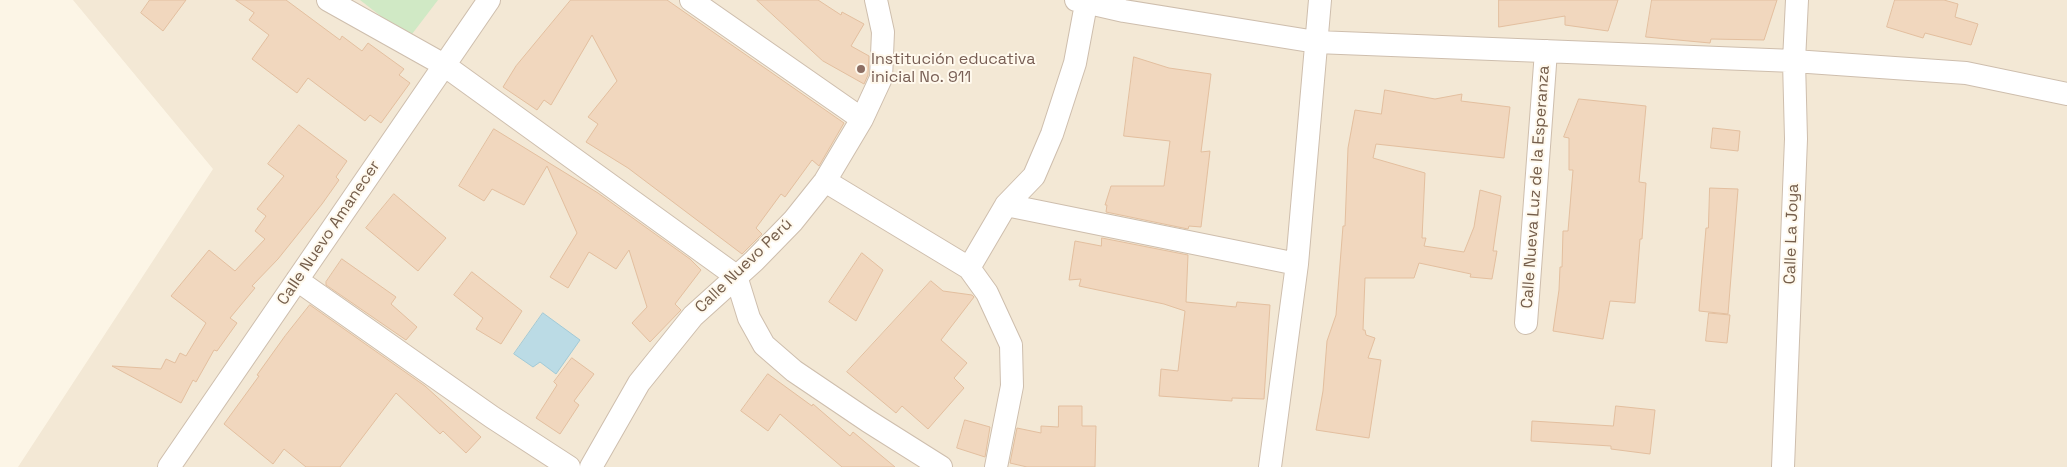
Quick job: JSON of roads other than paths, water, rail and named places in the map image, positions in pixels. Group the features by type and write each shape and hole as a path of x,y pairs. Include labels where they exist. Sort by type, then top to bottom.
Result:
{"street":[{"path":"328,0 444,65 736,276 749,318 764,344 794,371 941,467"},
{"name":"Calle Nuevo Amanecer","path":"169,467 489,0"},
{"path":"691,0 862,119"},
{"name":"Calle Nuevo Perú","path":"591,467 639,383 693,316 754,261 793,221 825,181 862,119 881,78 883,32 876,0"},
{"path":"1270,467 1297,264 1320,0"},
{"name":"Calle La Joya","path":"1783,467 1796,139 1794,61 1797,0"},
{"path":"969,268 1006,205 1034,176 1052,134 1075,63 1081,2 1316,42 1794,61 1966,72 2067,94"},
{"name":"Calle Nueva Luz de la Esperanza","path":"1526,323 1546,51"},
{"path":"825,181 969,268 987,294 1012,345 1012,386 996,467"},
{"path":"1006,205 1297,264"},
{"path":"297,280 492,417 569,467"}],"water":[{"path":"543,313 580,340 556,374 540,362 533,367 514,354"}],"place":[{"name":"Institución educativa inicial No. 911","path":"861,69"}]}
